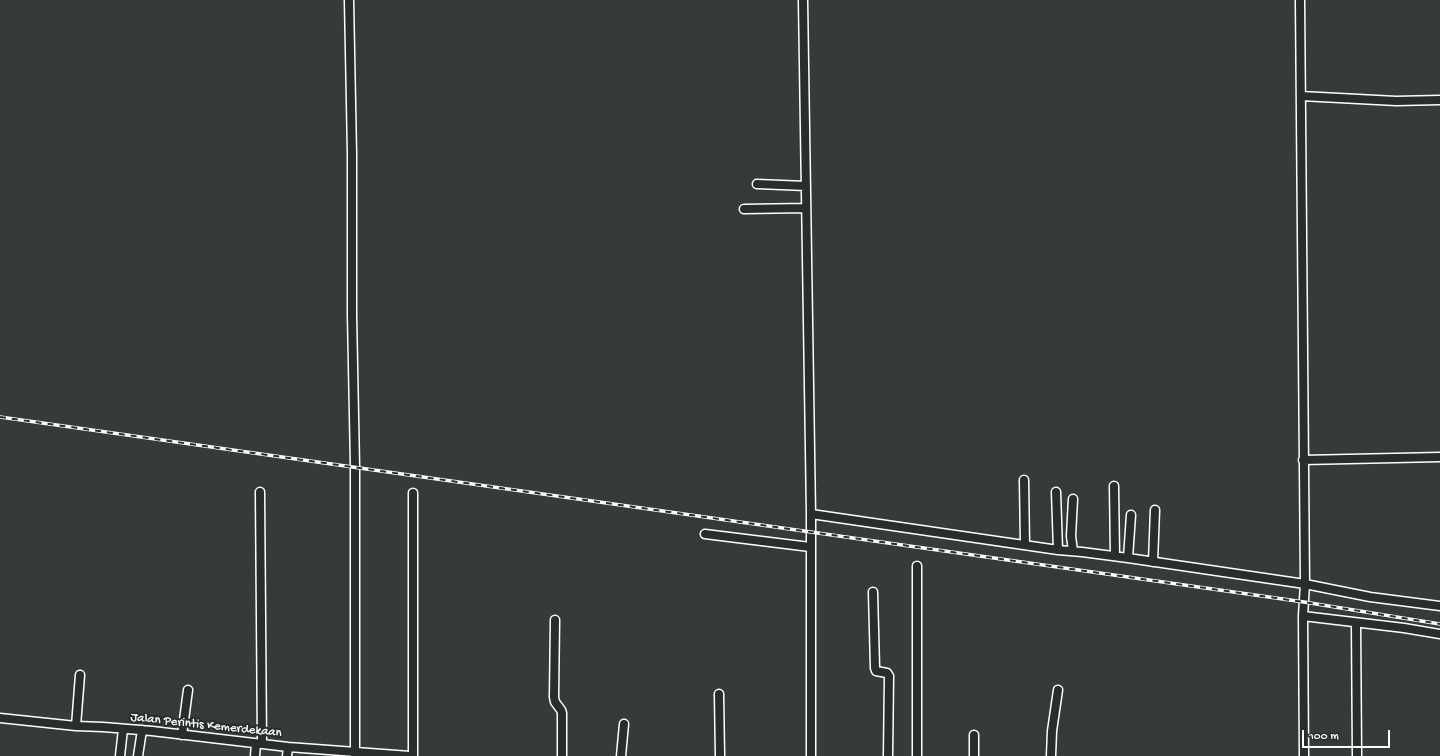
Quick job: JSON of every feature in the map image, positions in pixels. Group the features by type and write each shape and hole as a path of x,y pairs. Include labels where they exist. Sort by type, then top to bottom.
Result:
{"street":[{"path":"349,0 355,466 354,754"},
{"path":"803,0 811,514 811,756"},
{"path":"1300,0 1305,584 1303,616 1304,756"},
{"path":"1301,96 1396,101 1440,100"},
{"path":"757,184 806,186"},
{"path":"744,209 806,208"},
{"path":"1303,460 1440,457"},
{"path":"1024,480 1025,545"},
{"path":"1114,486 1115,556"},
{"path":"255,756 259,744 260,492"},
{"path":"1056,492 1058,550"},
{"path":"411,756 413,493"},
{"path":"1073,499 1071,536 1073,551"},
{"path":"1153,562 1155,510"},
{"path":"811,514 1058,550 1115,556 1305,584 1370,597 1440,606"},
{"path":"1128,558 1131,515"},
{"path":"705,534 810,547"},
{"path":"917,566 917,756"},
{"path":"873,592 874,668 878,672 885,673 889,676 888,756"},
{"path":"1303,616 1404,628 1440,634"},
{"path":"555,620 554,697 555,702 562,712 562,756"},
{"path":"1356,622 1357,756"},
{"path":"76,726 80,675"},
{"path":"182,735 188,690"},
{"path":"1051,756 1052,731 1058,690"},
{"path":"719,694 720,756"},
{"name":"Jalan Perintis Kemerdekaan","path":"0,718 76,726 142,730 354,754 411,756"},
{"path":"621,756 624,724"},
{"path":"120,756 124,729"},
{"path":"138,756 142,730"},
{"path":"974,735 974,756"},
{"path":"287,756 288,747"}],"railway":[{"path":"0,417 1304,602 1440,624"}]}
